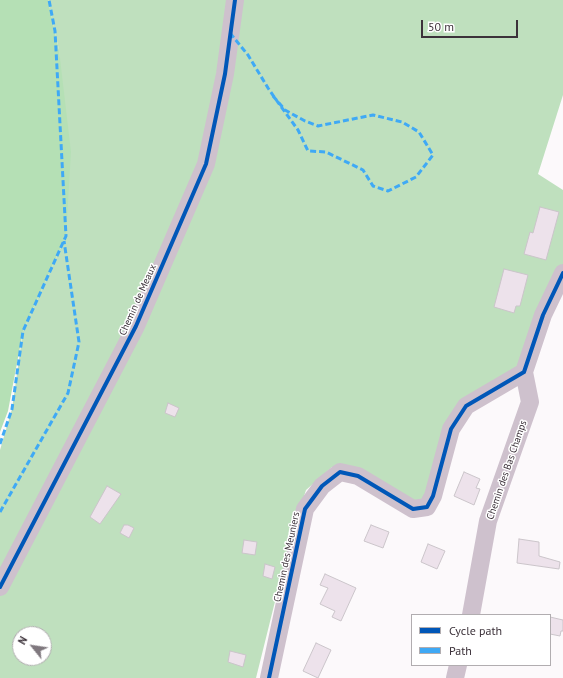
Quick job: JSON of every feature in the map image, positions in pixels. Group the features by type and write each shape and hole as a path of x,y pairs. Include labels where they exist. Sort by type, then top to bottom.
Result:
{"street":[{"name":"Chemin de Meaux","path":"0,587 136,326 206,164 225,74 235,0"},
{"path":"524,372 543,316 563,273"},
{"name":"Chemin des Bas Champs","path":"471,614 488,521 530,402 524,372"},
{"name":"Chemin des Meuniers","path":"269,678 305,509 322,486 340,472 358,476 413,509 426,507 433,496 451,429 466,406 524,372"},
{"path":"455,678 458,666"}],"shaded area":[{"path":"0,0 48,0 59,50 71,152 66,236 23,331 8,411 0,432"},
{"path":"48,0 563,0 563,95 538,174 563,190 563,265 524,372 466,406 427,507 332,467 306,490 292,533 256,678 0,678 0,450 12,409 23,331 66,236 59,50"}],"building":[{"path":"540,207 559,212 546,260 524,254 530,232 533,233"},
{"path":"504,269 528,275 520,306 516,306 514,313 494,307"},
{"path":"168,403 179,408 175,417 165,413"},
{"path":"464,472 480,479 476,488 480,489 474,505 454,496"},
{"path":"107,486 121,494 100,524 90,517"},
{"path":"124,525 134,528 129,538 120,533"},
{"path":"371,525 389,532 383,548 364,541"},
{"path":"519,539 539,542 539,556 560,562 559,569 517,563"},
{"path":"244,540 257,542 255,555 242,553"},
{"path":"428,544 445,551 437,569 421,562"},
{"path":"265,564 275,567 272,579 263,576"},
{"path":"325,574 356,588 341,621 332,617 335,611 320,604 328,588 320,585"},
{"path":"551,617 563,620 563,631 561,631 560,636 551,634"},
{"path":"316,643 331,650 318,678 303,671"},
{"path":"230,651 246,655 243,667 228,662"}],"marked path":[{"path":"0,444 12,409 23,331 66,236 55,31 49,0"},
{"path":"230,33 248,55 268,88 277,101 298,130 308,151 326,152 363,170 373,186 388,191 416,177 433,155 419,132 402,122 373,115 318,126 285,110 273,96"},
{"path":"0,512 68,393 79,342 64,241"}],"cycle path":[{"path":"0,587 136,326 206,164 225,74 235,0"},
{"path":"269,678 305,509 322,486 340,472 358,476 413,509 427,507 433,496 451,429 466,406 524,372 543,315 563,273"}]}
